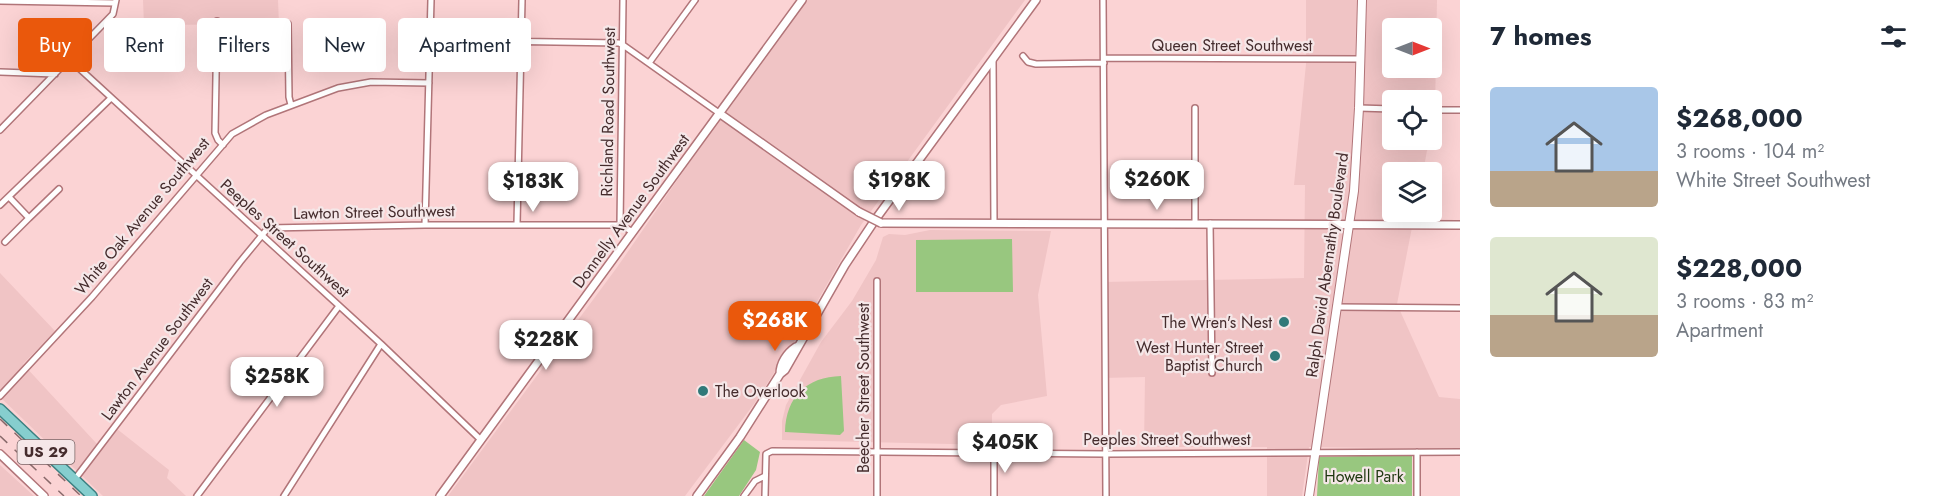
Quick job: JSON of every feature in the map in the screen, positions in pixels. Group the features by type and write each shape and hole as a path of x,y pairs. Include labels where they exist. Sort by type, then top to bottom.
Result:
{"main road":[{"name":"Ralph David Abernathy Boulevard","path":"1309,496 1354,191 1362,0"},
{"name":"US 29","path":"0,409 92,496"}],"street":[{"path":"431,0 431,18"},
{"path":"522,0 522,18"},
{"name":"Richland Road Southwest","path":"620,225 623,0"},
{"path":"649,63 695,0"},
{"name":"Donnelly Avenue Southwest","path":"440,496 802,0"},
{"path":"697,496 760,408 780,374 780,367 790,351 798,345 875,220 1036,0"},
{"path":"1103,0 1106,496"},
{"path":"0,1 116,2 113,14 92,35"},
{"path":"531,42 623,45 797,169 860,212 881,223 1460,225"},
{"name":"Queen Street Southwest","path":"1023,56 1028,62 1036,64 1104,61 1360,59"},
{"path":"993,59 994,224"},
{"path":"0,72 55,74"},
{"name":"Peeples Street Southwest","path":"83,72 381,344 481,440"},
{"name":"White Oak Avenue Southwest","path":"0,396 92,297 223,145 215,133 216,72"},
{"path":"289,72 291,105"},
{"path":"425,225 429,72"},
{"path":"517,224 520,72"},
{"path":"0,130 55,74"},
{"path":"223,145 232,134 243,127 291,105 356,84 429,83"},
{"path":"0,206 111,98"},
{"path":"1195,108 1195,223"},
{"path":"1359,108 1382,109"},
{"path":"1442,110 1460,110"},
{"path":"5,242 60,189"},
{"path":"9,197 29,218"},
{"path":"1210,223 1212,373"},
{"name":"Lawton Street Southwest","path":"262,235 272,227 517,224 620,225 633,232"},
{"name":"Lawton Avenue Southwest","path":"75,479 262,235"},
{"name":"Beecher Street Southwest","path":"877,281 877,496"},
{"path":"197,496 339,306"},
{"path":"1336,306 1460,308"},
{"path":"284,496 381,344"},
{"name":"Peeples Street Southwest","path":"765,476 766,454 772,451 876,453 1460,452"},
{"path":"1417,452 1417,496"},
{"path":"994,453 994,496"},
{"path":"0,454 44,496"},
{"path":"744,496 755,481 765,476 765,496"}],"shaded area":[{"path":"143,0 278,0 279,18 197,18 197,25 185,25 185,18 144,18"},
{"path":"807,0 1025,0 861,225 794,342 754,404 685,496 448,496 618,266 718,121"},
{"path":"1306,0 1437,0 1437,18 1382,18 1382,78 1436,78 1435,90 1382,90 1382,150 1427,150 1425,162 1382,162 1382,222 1413,222 1397,304 1439,397 1460,399 1460,449 1309,447 1302,496 1267,496 1267,447 1144,447 1145,377 1102,378 1103,282 1304,278 1305,185 1294,185 1306,64"},
{"path":"930,230 1051,231 1038,295 1047,396 1001,405 992,414 992,445 782,440 782,421 786,405 821,342 852,301 876,260 883,237 889,234 905,235"},
{"path":"0,273 55,331 23,364 97,444 112,425 169,470 167,478 186,496 103,496 0,397"},
{"path":"0,465 34,496 0,496"}],"green space":[{"path":"1012,239 1013,292 916,292 916,240"},
{"path":"841,376 844,431 840,435 785,432 789,408 801,391 818,380"},
{"path":"744,440 760,452 756,470 739,496 704,496"},
{"name":"Howell Park","path":"1412,456 1412,496 1317,496 1319,457"}],"railway":[{"path":"0,419 81,496"},
{"path":"0,436 64,496"}],"place":[{"name":"The Wren's Nest","path":"1284,322"},
{"name":"West Hunter Street Baptist Church","path":"1275,356"},
{"name":"The Overlook","path":"703,391"}]}
